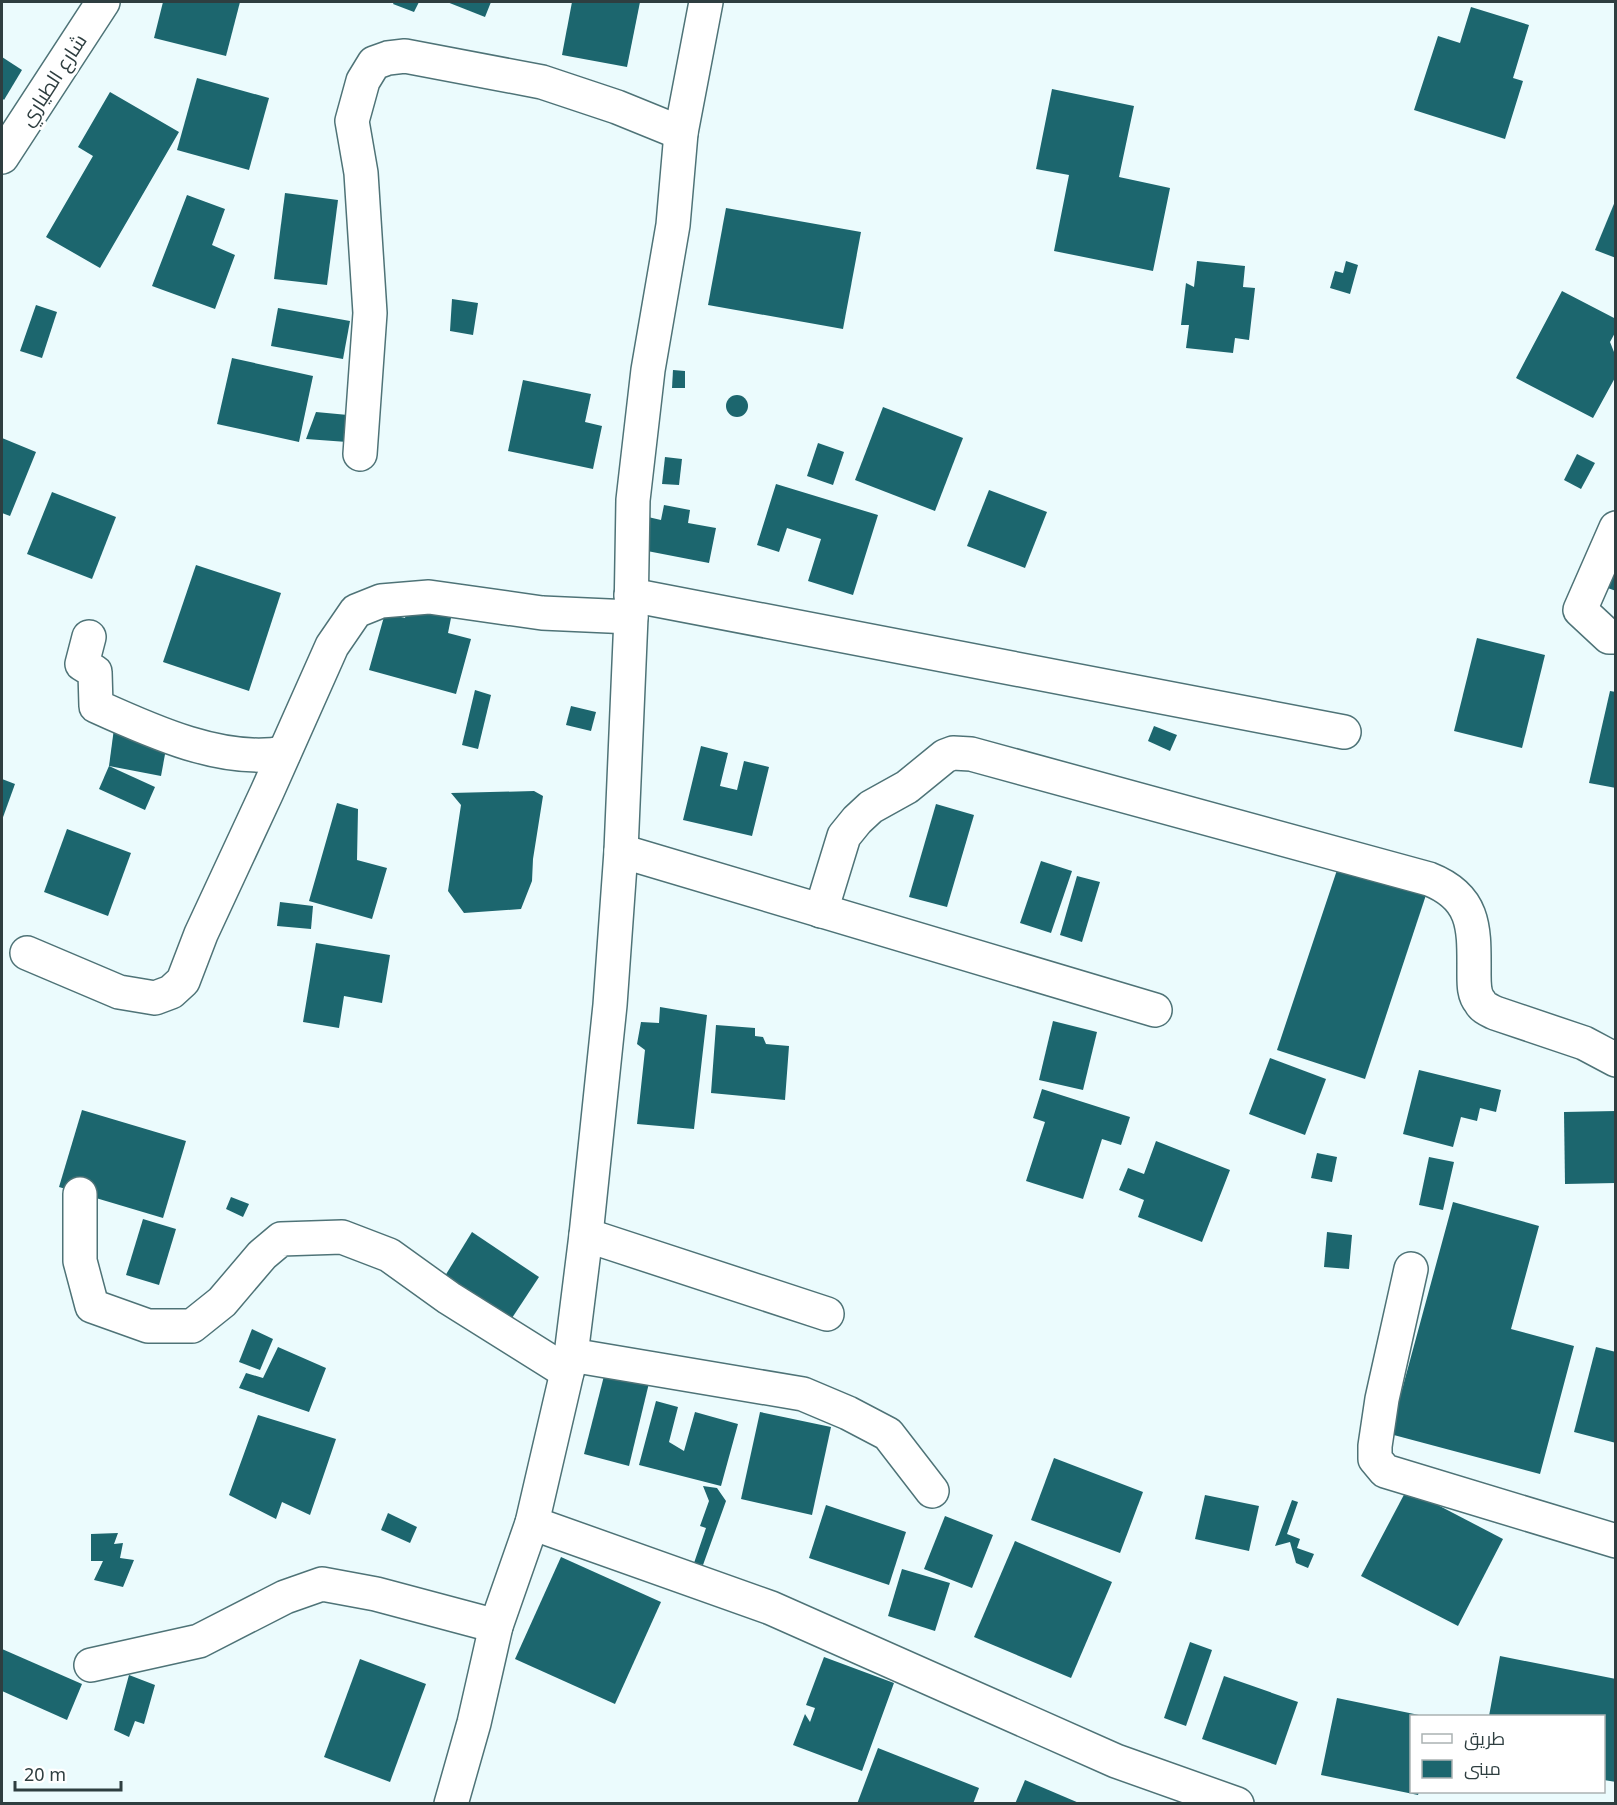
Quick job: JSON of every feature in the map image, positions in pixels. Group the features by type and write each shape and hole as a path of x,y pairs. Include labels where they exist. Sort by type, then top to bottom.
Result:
{"street":[{"name":"شارع الطياري","path":"2,157 103,2"},
{"path":"451,1803 474,1723 496,1626 532,1523 569,1363 586,1235 610,1005 621,851 633,500 648,370 674,225 681,133 706,2"},
{"path":"360,454 370,313 361,173 352,121 363,81 374,63 405,56 542,82 617,107 681,133"},
{"path":"1616,528 1580,610 1609,637 1616,637"},
{"path":"27,953 119,992 155,998 171,992 183,981 201,934 332,646 356,611 381,601 429,597 542,613 631,606 1344,732"},
{"path":"88,637 82,664 95,672 96,706 137,725 208,749 266,756 284,753"},
{"path":"821,911 844,836 857,820 871,807 907,787 945,756 953,753 971,754 1444,885 1456,894 1466,907 1473,922 1474,989 1478,1000 1484,1007 1494,1013 1584,1043 1616,1060"},
{"path":"621,851 1155,1010"},
{"path":"80,1194 81,1261 92,1306 148,1326 192,1326 222,1302 262,1255 281,1239 342,1237 389,1255 449,1298 569,1363 803,1394 848,1413 888,1434 932,1491"},
{"path":"586,1235 827,1314"},
{"path":"1412,1269 1382,1399 1375,1446 1375,1459 1378,1465 1384,1471 1616,1541"},
{"path":"532,1523 771,1608 1116,1761 1237,1803"},
{"path":"91,1665 199,1641 285,1597 322,1584 376,1594 496,1626"}],"building":[{"path":"163,2 240,2 226,56 154,38"},
{"path":"394,2 419,2 414,12 393,4"},
{"path":"447,2 491,2 485,17"},
{"path":"572,2 640,2 627,67 562,55"},
{"path":"1471,7 1529,25 1513,78 1523,81 1505,139 1414,110 1438,36 1460,43"},
{"path":"2,57 22,70 4,100 2,98"},
{"path":"197,78 269,98 249,170 177,150"},
{"path":"1052,89 1134,106 1119,177 1170,188 1153,271 1054,251 1069,175 1036,169"},
{"path":"110,92 179,132 100,268 46,237 93,156 78,147"},
{"path":"285,193 338,200 327,285 274,279"},
{"path":"187,195 225,209 212,245 235,255 215,309 152,286"},
{"path":"1616,199 1616,258 1595,250"},
{"path":"726,208 861,232 843,329 708,305"},
{"path":"1197,261 1245,266 1243,287 1255,288 1249,340 1235,338 1233,353 1186,348 1189,325 1181,325 1186,283 1194,287"},
{"path":"1346,261 1358,265 1350,294 1330,288 1335,271 1343,273"},
{"path":"1562,291 1616,319 1616,331 1610,342 1616,357 1616,376 1593,418 1516,378"},
{"path":"452,299 478,303 473,335 450,331"},
{"path":"36,305 57,312 42,358 20,351"},
{"path":"278,308 350,321 343,359 271,346"},
{"path":"232,358 313,376 299,442 217,424"},
{"path":"673,370 685,371 685,388 672,388"},
{"path":"523,380 591,394 585,422 602,426 593,469 508,451"},
{"path":"737,395 745,398 748,406 745,414 737,417 729,414 726,406 729,398"},
{"path":"883,407 963,438 935,511 855,480"},
{"path":"316,412 348,415 347,442 306,439"},
{"path":"2,438 36,452 10,516 2,513"},
{"path":"818,443 844,452 833,485 807,476"},
{"path":"1577,454 1595,463 1581,489 1564,480"},
{"path":"665,457 682,459 679,485 662,484"},
{"path":"776,484 878,515 853,595 808,581 821,539 787,528 779,552 757,545"},
{"path":"989,490 1047,512 1025,568 967,546"},
{"path":"52,492 116,517 92,579 27,554"},
{"path":"664,505 690,510 688,523 716,528 709,563 642,550 648,517 661,520"},
{"path":"1616,560 1616,591 1605,587"},
{"path":"196,565 281,593 249,691 163,662"},
{"path":"408,606 451,618 448,633 471,639 456,694 369,670 385,613 405,618"},
{"path":"1477,638 1545,655 1522,748 1454,731"},
{"path":"475,690 491,695 478,749 462,745"},
{"path":"1610,691 1616,692 1616,788 1589,783"},
{"path":"571,706 596,712 591,731 566,725"},
{"path":"115,721 166,749 161,776 109,766"},
{"path":"1154,726 1177,735 1170,751 1148,741"},
{"path":"701,746 728,753 720,786 737,790 744,761 769,767 752,836 683,820"},
{"path":"109,766 155,787 145,810 99,789"},
{"path":"2,779 15,784 2,820"},
{"path":"534,791 543,796 533,859 532,881 521,909 464,913 448,891 461,805 451,793"},
{"path":"337,803 358,809 357,860 387,868 372,919 309,901"},
{"path":"936,804 974,815 947,907 909,897"},
{"path":"67,829 131,853 108,916 44,892"},
{"path":"1041,861 1072,871 1051,933 1020,923"},
{"path":"1338,867 1426,895 1365,1079 1277,1050"},
{"path":"1077,876 1100,882 1082,942 1060,935"},
{"path":"280,902 313,906 311,929 277,926"},
{"path":"316,943 390,955 382,1003 344,996 339,1028 303,1022"},
{"path":"660,1007 707,1015 694,1129 637,1124 645,1050 637,1044 641,1022 659,1023"},
{"path":"1053,1021 1097,1032 1083,1090 1039,1080"},
{"path":"716,1025 755,1028 755,1036 763,1037 766,1044 789,1046 785,1100 711,1093"},
{"path":"1270,1058 1326,1079 1305,1135 1249,1114"},
{"path":"1419,1070 1501,1090 1496,1112 1480,1108 1477,1121 1461,1117 1453,1147 1403,1134"},
{"path":"1042,1089 1130,1117 1121,1145 1102,1139 1083,1199 1026,1181 1045,1122 1033,1118"},
{"path":"82,1110 186,1141 163,1218 59,1187"},
{"path":"1616,1111 1616,1183 1565,1184 1564,1112"},
{"path":"1156,1141 1230,1170 1202,1242 1138,1217 1144,1200 1119,1190 1128,1168 1144,1174"},
{"path":"1317,1153 1337,1157 1332,1182 1311,1178"},
{"path":"1429,1157 1454,1162 1443,1210 1419,1205"},
{"path":"231,1197 249,1204 243,1217 226,1209"},
{"path":"1453,1202 1539,1226 1511,1329 1574,1346 1540,1474 1390,1434"},
{"path":"143,1219 176,1229 159,1285 126,1275"},
{"path":"472,1232 539,1277 512,1318 445,1276"},
{"path":"1327,1232 1352,1235 1349,1269 1324,1267"},
{"path":"252,1329 273,1339 260,1370 239,1362"},
{"path":"278,1347 326,1368 309,1412 239,1388 246,1373 263,1378"},
{"path":"1596,1347 1616,1352 1616,1443 1574,1432"},
{"path":"605,1372 649,1383 629,1466 584,1454"},
{"path":"656,1401 678,1407 669,1442 684,1451 695,1412 738,1424 721,1486 639,1465"},
{"path":"760,1412 831,1427 812,1515 741,1499"},
{"path":"258,1415 336,1439 310,1515 282,1502 276,1519 229,1495"},
{"path":"1054,1458 1143,1492 1120,1553 1031,1520"},
{"path":"703,1486 717,1488 726,1501 703,1565 694,1563 706,1528 700,1526 709,1501"},
{"path":"1407,1489 1503,1539 1458,1626 1361,1576"},
{"path":"1205,1495 1259,1506 1249,1551 1195,1539"},
{"path":"1292,1500 1298,1502 1287,1534 1300,1539 1297,1548 1314,1554 1308,1568 1296,1563 1290,1542 1275,1546"},
{"path":"826,1505 906,1532 889,1585 809,1558"},
{"path":"388,1513 417,1527 410,1543 381,1530"},
{"path":"945,1516 993,1535 972,1588 924,1569"},
{"path":"118,1533 114,1544 123,1543 120,1558 134,1560 123,1587 94,1580 103,1561 91,1561 91,1534"},
{"path":"1015,1541 1112,1582 1071,1678 974,1637"},
{"path":"561,1557 661,1602 615,1704 515,1659"},
{"path":"902,1569 950,1583 935,1631 888,1616"},
{"path":"1190,1642 1212,1650 1186,1726 1164,1718"},
{"path":"2,1649 82,1684 67,1720 2,1691"},
{"path":"1500,1656 1616,1679 1616,1782 1605,1780 1605,1715 1489,1715"},
{"path":"824,1657 894,1683 862,1771 793,1745 805,1714 810,1722 815,1708 806,1705"},
{"path":"360,1659 426,1684 390,1782 324,1757"},
{"path":"129,1675 155,1685 144,1724 135,1721 129,1737 114,1730"},
{"path":"1224,1676 1298,1702 1276,1765 1202,1739"},
{"path":"1337,1698 1419,1715 1410,1715 1410,1793 1419,1793 1418,1795 1321,1775"},
{"path":"878,1748 979,1788 973,1804 857,1804"},
{"path":"1025,1780 1079,1803 1079,1804 1015,1804"}]}
